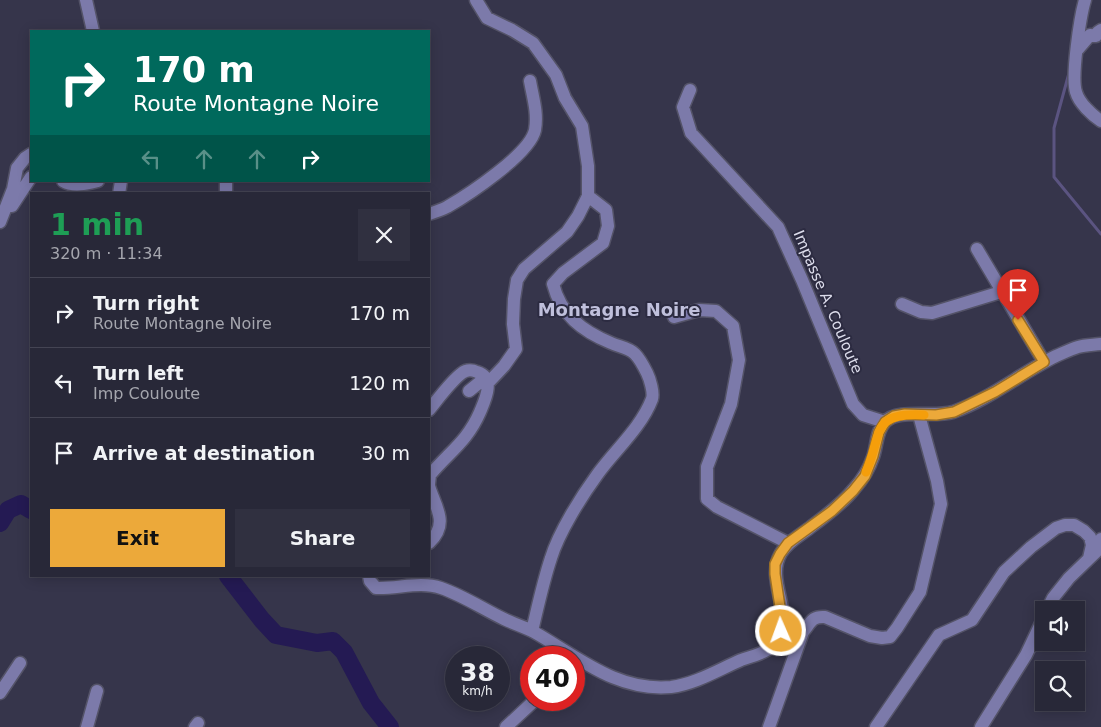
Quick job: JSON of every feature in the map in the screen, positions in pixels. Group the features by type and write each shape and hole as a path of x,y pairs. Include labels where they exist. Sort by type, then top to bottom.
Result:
{"street":[{"path":"86,0 94,30"},
{"path":"430,475 469,434 480,413 489,385 516,349 513,324 517,280 524,269 566,232 588,196 588,166 582,126 565,98 556,75 533,43 487,18 476,0"},
{"path":"1085,0 1077,50 1075,88 1083,104 1101,121"},
{"path":"1077,50 1087,37 1090,35 1096,36 1101,30"},
{"path":"430,214 445,208 491,179 529,143 534,132 536,110 530,81"},
{"name":"Impasse A. Couloute","path":"690,90 683,106 691,133 778,227 853,404 863,415 885,422"},
{"path":"4,217 13,189 17,168 30,155"},
{"path":"4,217 30,178"},
{"path":"64,182 85,185 95,182"},
{"path":"532,631 552,556 566,526 584,493 645,413 653,396 647,374 635,354 590,333 575,322 564,311 556,296 553,284 563,273 603,243 608,226 606,210 588,196"},
{"path":"977,249 1044,362"},
{"path":"902,304 921,312 932,313 1001,292"},
{"path":"674,317 699,310 716,311 733,326 739,360 731,404 707,467 707,498 717,507 788,543"},
{"path":"585,665 604,675 627,683 643,687 672,687 696,680 766,650 781,631 782,620 775,564 788,543 832,511 853,491 865,476 873,456 879,432 885,422 894,416 905,414 936,415 954,412 995,392 1044,362 1077,347 1101,344"},
{"path":"430,409 462,373 472,370 480,372 489,385"},
{"path":"469,391 489,385"},
{"path":"769,727 803,632 813,619 825,617 870,636 882,638 890,636 920,592 941,504 919,415"},
{"path":"430,488 437,505 440,527 436,536 430,542"},
{"path":"876,727 939,635 972,620 1004,572 1031,547 1056,528 1074,525 1090,537 1096,554"},
{"path":"1052,601 1096,554 1101,539"},
{"path":"370,577 370,581 376,588 426,585 440,588 463,597 506,620 532,631 554,646"},
{"path":"981,727 1026,655 1035,636"},
{"path":"0,694 20,663"},
{"path":"87,727 97,691"},
{"path":"506,727 523,711"}],"waterway":[{"path":"1069,73 1054,128 1054,177 1101,234"},
{"path":"0,523 8,510 21,504 30,509"},
{"path":"229,577 276,635 317,643 333,641 344,652 371,703 390,727"}],"slow traffic":[{"path":"866,472 873,456 879,432 885,422 894,416 905,414 924,415"}],"district":[{"name":"Montagne Noire","path":"619,310"}],"route":[{"path":"781,631 782,620 775,564 788,543 812,527 853,491 865,476 873,456 879,432 885,422 894,416 905,414 936,415 954,412 995,392 1044,362 1018,320"}]}
